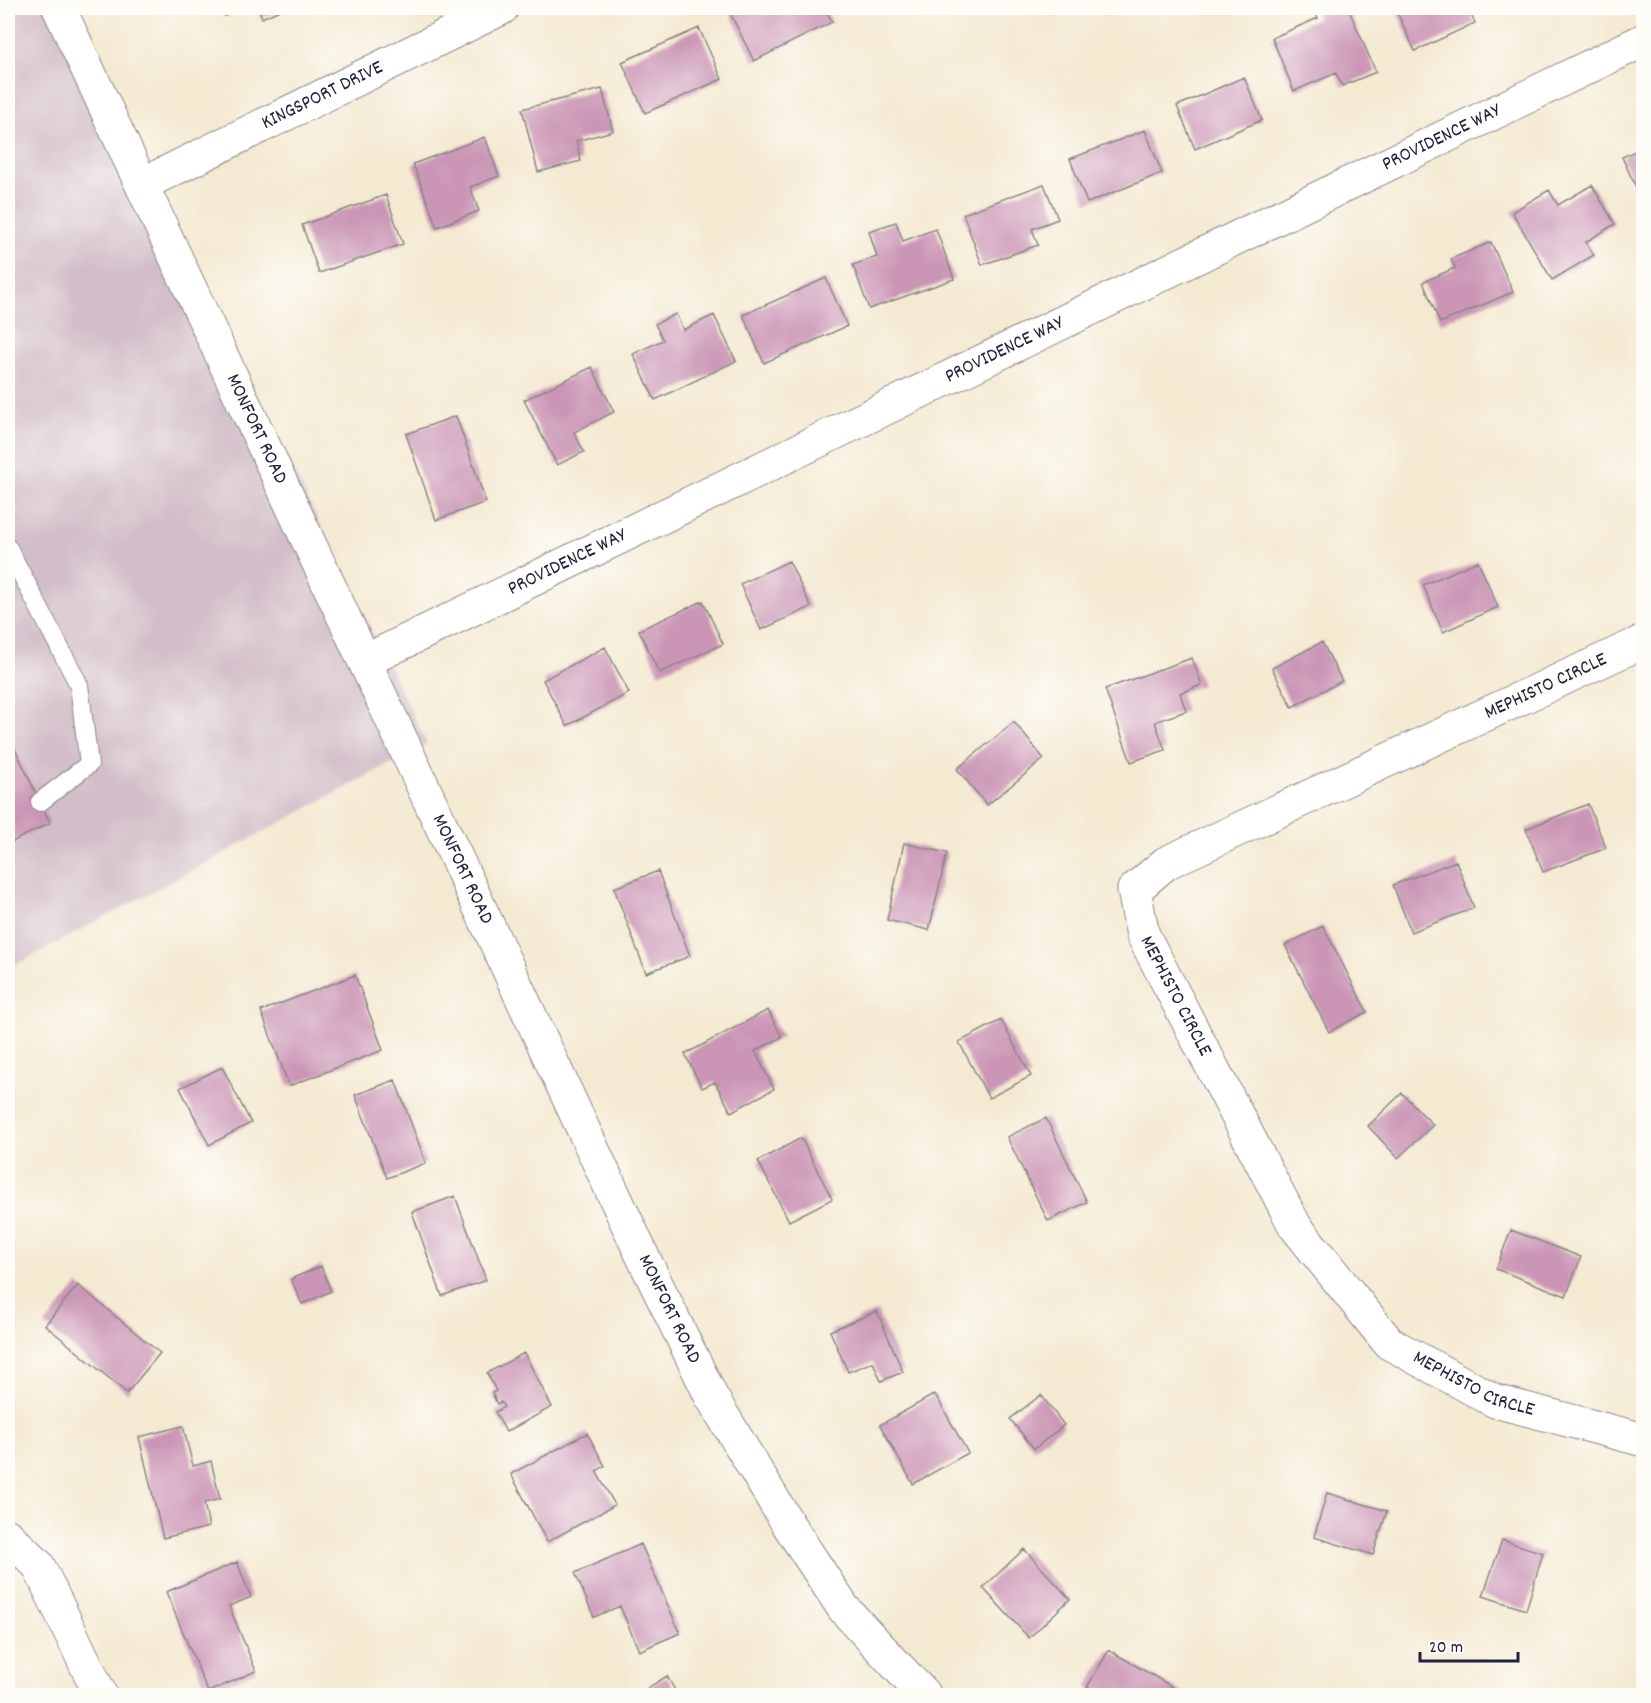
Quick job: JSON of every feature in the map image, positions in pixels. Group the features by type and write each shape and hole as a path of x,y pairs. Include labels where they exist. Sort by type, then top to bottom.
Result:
{"street":[{"name":"MONFORT ROAD","path":"59,8 643,1257 711,1396 788,1524 844,1609 925,1695"},
{"name":"KINGSPORT DRIVE","path":"143,184 502,8"},
{"name":"PROVIDENCE WAY","path":"365,661 1644,39"},
{"name":"MEPHISTO CIRCLE","path":"1644,641 1166,863 1134,890 1143,935 1294,1227 1389,1342 1496,1401 1644,1440"},
{"path":"8,1536 38,1565 101,1695"}],"lane":[{"path":"8,548 79,685 82,708 89,765 40,802"}],"shaded area":[{"path":"8,8 68,8 427,744 8,969"}],"building":[{"path":"221,8 243,8 225,16"},
{"path":"258,8 284,8 262,18"},
{"path":"745,8 825,8 832,22 754,61 731,15"},
{"path":"1314,8 1348,8 1376,72 1342,86 1336,73 1294,91 1272,38 1318,18"},
{"path":"1395,8 1468,8 1475,23 1415,51"},
{"path":"699,28 722,79 645,113 622,62"},
{"path":"1244,77 1262,120 1195,149 1177,106"},
{"path":"602,89 613,131 576,141 581,161 538,172 522,109"},
{"path":"1145,130 1162,173 1087,203 1070,159"},
{"path":"485,137 499,176 470,187 479,211 437,227 413,164"},
{"path":"1644,147 1644,197 1641,198 1622,157"},
{"path":"1044,184 1058,219 1032,229 1038,245 982,265 963,214"},
{"path":"1592,185 1615,224 1586,242 1594,255 1552,280 1512,212 1549,190 1558,205"},
{"path":"386,195 403,244 319,273 302,225"},
{"path":"896,222 903,241 936,229 954,279 869,309 853,265 877,257 869,231"},
{"path":"1491,242 1513,292 1440,323 1423,282 1455,268 1451,259"},
{"path":"826,278 847,326 764,363 743,315"},
{"path":"676,314 683,330 714,315 736,361 655,400 633,354 663,340 655,324"},
{"path":"592,367 614,412 574,432 584,452 557,465 524,400"},
{"path":"456,416 486,502 436,520 406,434"},
{"path":"789,561 811,607 761,630 740,584"},
{"path":"1478,561 1498,607 1443,632 1423,585"},
{"path":"703,601 723,644 659,673 639,630"},
{"path":"1322,642 1342,681 1292,707 1272,668"},
{"path":"605,647 629,693 567,726 543,680"},
{"path":"1192,658 1202,685 1180,693 1186,711 1155,722 1165,750 1131,762 1105,689"},
{"path":"1014,722 1044,759 987,805 957,769"},
{"path":"8,734 50,823 8,844"},
{"path":"1588,804 1606,848 1543,872 1526,829"},
{"path":"904,843 947,853 929,930 887,920"},
{"path":"1456,861 1474,908 1411,932 1393,885"},
{"path":"658,871 690,956 646,973 614,888"},
{"path":"1323,926 1367,1012 1329,1032 1285,945"},
{"path":"355,975 383,1050 289,1086 261,1011"},
{"path":"768,1010 782,1037 755,1051 774,1089 731,1112 715,1082 702,1088 685,1054"},
{"path":"1001,1020 1031,1076 989,1098 959,1042"},
{"path":"222,1067 251,1123 209,1145 180,1088"},
{"path":"395,1080 426,1163 387,1178 355,1095"},
{"path":"1402,1093 1433,1125 1398,1158 1368,1126"},
{"path":"1046,1118 1087,1202 1048,1221 1007,1137"},
{"path":"801,1138 832,1199 789,1221 758,1161"},
{"path":"455,1196 486,1280 442,1296 412,1212"},
{"path":"1511,1230 1581,1257 1566,1296 1496,1269"},
{"path":"321,1266 331,1291 302,1304 291,1279"},
{"path":"78,1285 160,1353 127,1393 45,1325"},
{"path":"877,1311 903,1372 881,1381 873,1362 848,1372 830,1331"},
{"path":"524,1353 552,1407 506,1432 495,1412 504,1407 501,1402 497,1404 492,1393 496,1391 487,1373"},
{"path":"935,1394 968,1453 913,1484 880,1425"},
{"path":"1041,1395 1064,1425 1034,1449 1010,1419"},
{"path":"183,1426 193,1466 211,1461 220,1499 204,1503 209,1527 163,1538 139,1437"},
{"path":"587,1433 605,1466 596,1471 615,1505 547,1542 511,1474"},
{"path":"1327,1493 1387,1511 1373,1555 1314,1537"},
{"path":"1502,1540 1543,1553 1526,1610 1483,1596"},
{"path":"641,1544 680,1633 639,1651 620,1606 594,1617 575,1573"},
{"path":"1024,1549 1070,1599 1029,1638 983,1588"},
{"path":"237,1562 251,1597 229,1606 256,1671 208,1692 166,1592"},
{"path":"1109,1650 1188,1696 1103,1696 1087,1687"},
{"path":"667,1676 678,1696 635,1696"}]}
